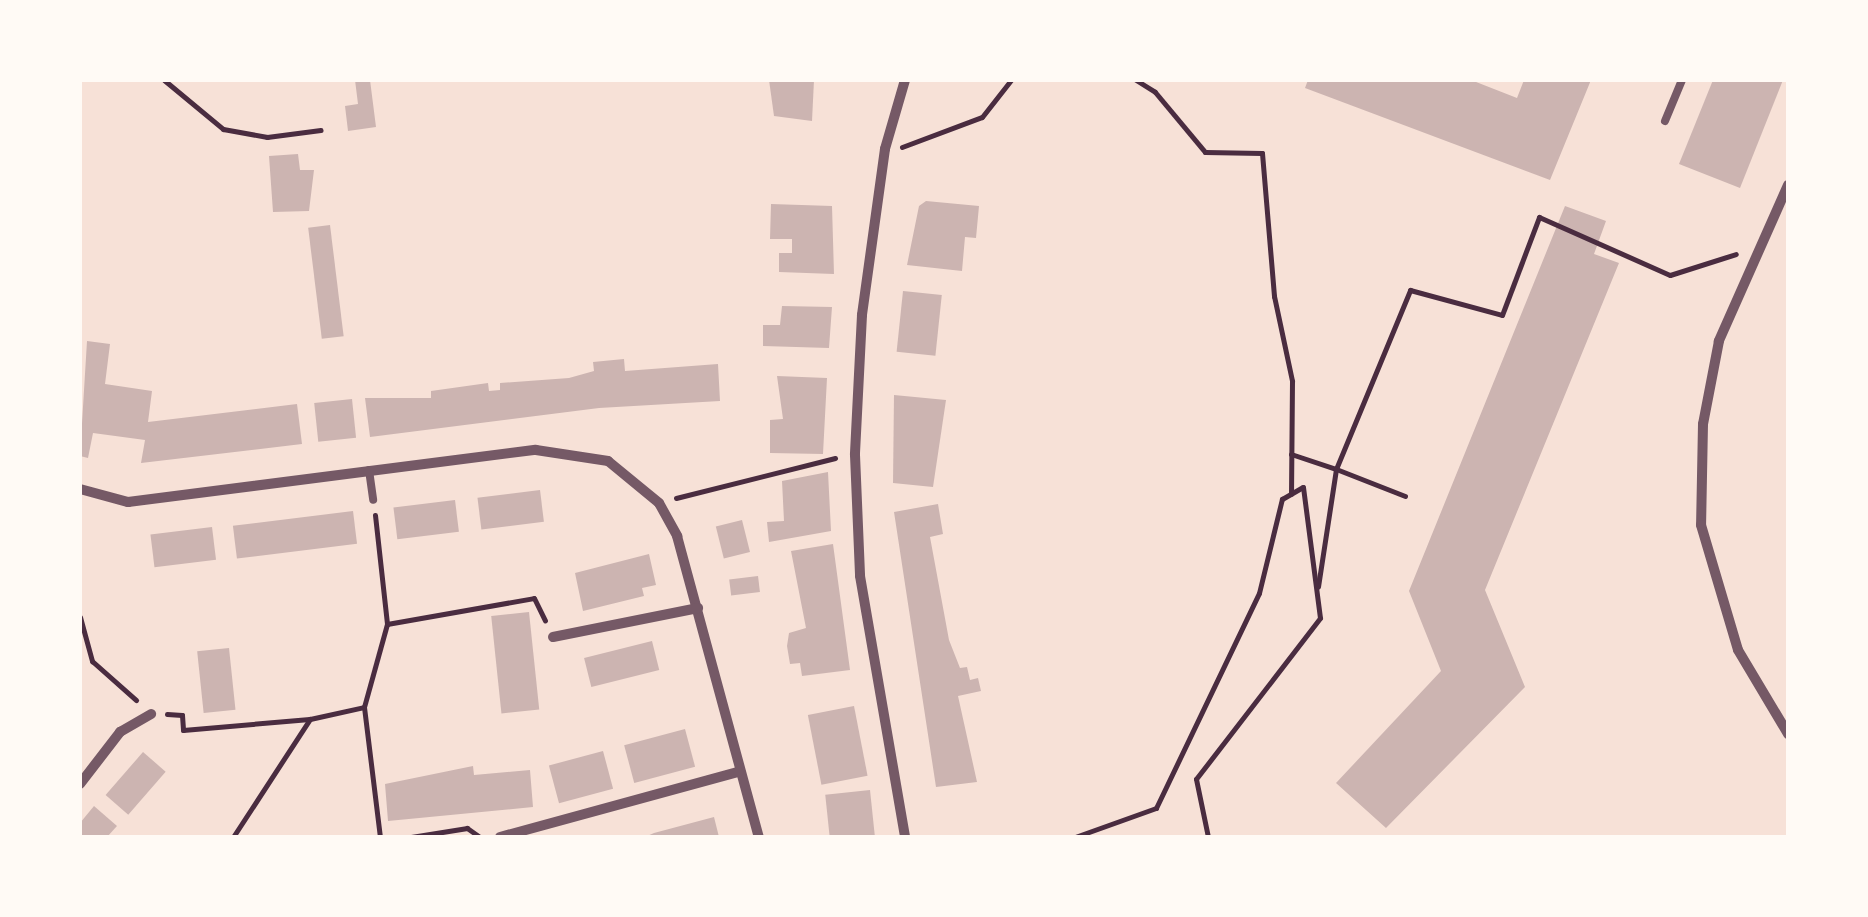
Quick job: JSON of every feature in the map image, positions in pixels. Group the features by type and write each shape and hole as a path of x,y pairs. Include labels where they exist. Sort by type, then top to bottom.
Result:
{"street":[{"path":"905,80 884,149 862,314 855,455 860,576 905,837"},
{"path":"1788,185 1718,341 1703,424 1701,525 1738,650 1788,734"},
{"path":"80,489 128,502 536,450 608,461 659,503 677,536 738,772 759,837"},
{"path":"553,637 698,608"},
{"path":"80,784 120,732 151,714"},
{"path":"500,837 738,772"}],"lane":[{"path":"1664,121 1682,80"},
{"path":"369,470 373,500"}],"path":[{"path":"164,80 224,129 268,137 321,130"},
{"path":"884,149 915,146 982,117 1012,80"},
{"path":"1136,80 1156,92 1205,152 1262,154 1274,229 1274,296 1292,381 1291,494"},
{"path":"1317,596 1336,468 1410,290 1502,315 1539,217 1670,275 1763,246"},
{"path":"1291,454 1405,496"},
{"path":"688,495 832,458"},
{"path":"1075,837 1156,808 1259,593 1282,499 1303,487 1320,618 1305,643 1196,780 1208,837"},
{"path":"373,500 387,624 364,707 380,837"},
{"path":"387,624 534,598 553,637"},
{"path":"80,617 92,661 151,714 182,715 184,730 310,719 364,707"},
{"path":"233,837 310,719"},
{"path":"411,837 466,828 480,837"},
{"path":"948,837 973,837"}],"building":[{"path":"355,80 370,80 376,127 348,131 345,106 358,104"},
{"path":"769,80 814,80 812,121 774,116"},
{"path":"1308,80 1471,80 1517,98 1524,80 1591,80 1550,180 1305,88"},
{"path":"1713,80 1783,80 1740,188 1679,164"},
{"path":"298,154 300,170 314,170 309,211 273,212 269,156"},
{"path":"926,201 979,206 976,238 965,237 962,271 907,265 919,206"},
{"path":"771,204 832,206 834,274 779,272 779,253 792,253 792,239 770,239"},
{"path":"1565,206 1606,221 1594,254 1619,263 1485,590 1525,687 1386,828 1336,783 1441,671 1409,591"},
{"path":"330,225 344,336 322,339 308,228"},
{"path":"903,291 942,295 935,356 897,352"},
{"path":"782,306 832,307 829,348 763,346 763,325 780,325"},
{"path":"87,341 110,344 105,384 152,391 148,422 297,404 302,444 141,463 145,440 93,433 88,458 80,456"},
{"path":"624,359 625,371 718,364 720,401 599,408 370,437 365,398 431,398 431,391 488,383 489,391 500,390 500,383 569,378 594,371 593,362"},
{"path":"777,376 827,378 823,454 770,453 770,420 783,419"},
{"path":"894,395 946,400 933,487 893,483"},
{"path":"352,399 356,438 318,442 314,403"},
{"path":"828,472 831,531 769,542 767,522 784,521 782,481"},
{"path":"540,490 544,522 481,529 477,498"},
{"path":"455,500 459,532 397,539 393,508"},
{"path":"938,504 943,534 930,537 949,640 960,668 967,667 970,680 978,678 981,691 958,696 977,782 936,787 894,512"},
{"path":"353,511 357,544 237,559 233,526"},
{"path":"742,520 750,552 724,559 716,527"},
{"path":"212,527 216,560 154,567 150,535"},
{"path":"833,544 850,670 802,676 800,663 790,664 787,646 789,633 806,628 791,551"},
{"path":"649,554 656,585 642,588 644,596 583,611 575,573"},
{"path":"758,576 760,592 731,595 729,580"},
{"path":"529,612 539,709 501,713 491,616"},
{"path":"652,641 659,670 591,687 584,658"},
{"path":"229,648 235,710 204,713 197,651"},
{"path":"854,706 868,776 821,785 808,715"},
{"path":"685,729 695,767 634,783 624,745"},
{"path":"603,751 613,789 559,803 549,765"},
{"path":"143,752 166,772 128,815 106,795"},
{"path":"473,766 474,775 530,770 533,807 388,821 385,784"},
{"path":"870,790 875,837 830,837 825,795"},
{"path":"94,806 117,826 107,837 80,837 80,823"},
{"path":"714,817 719,837 645,837 654,833"}]}
